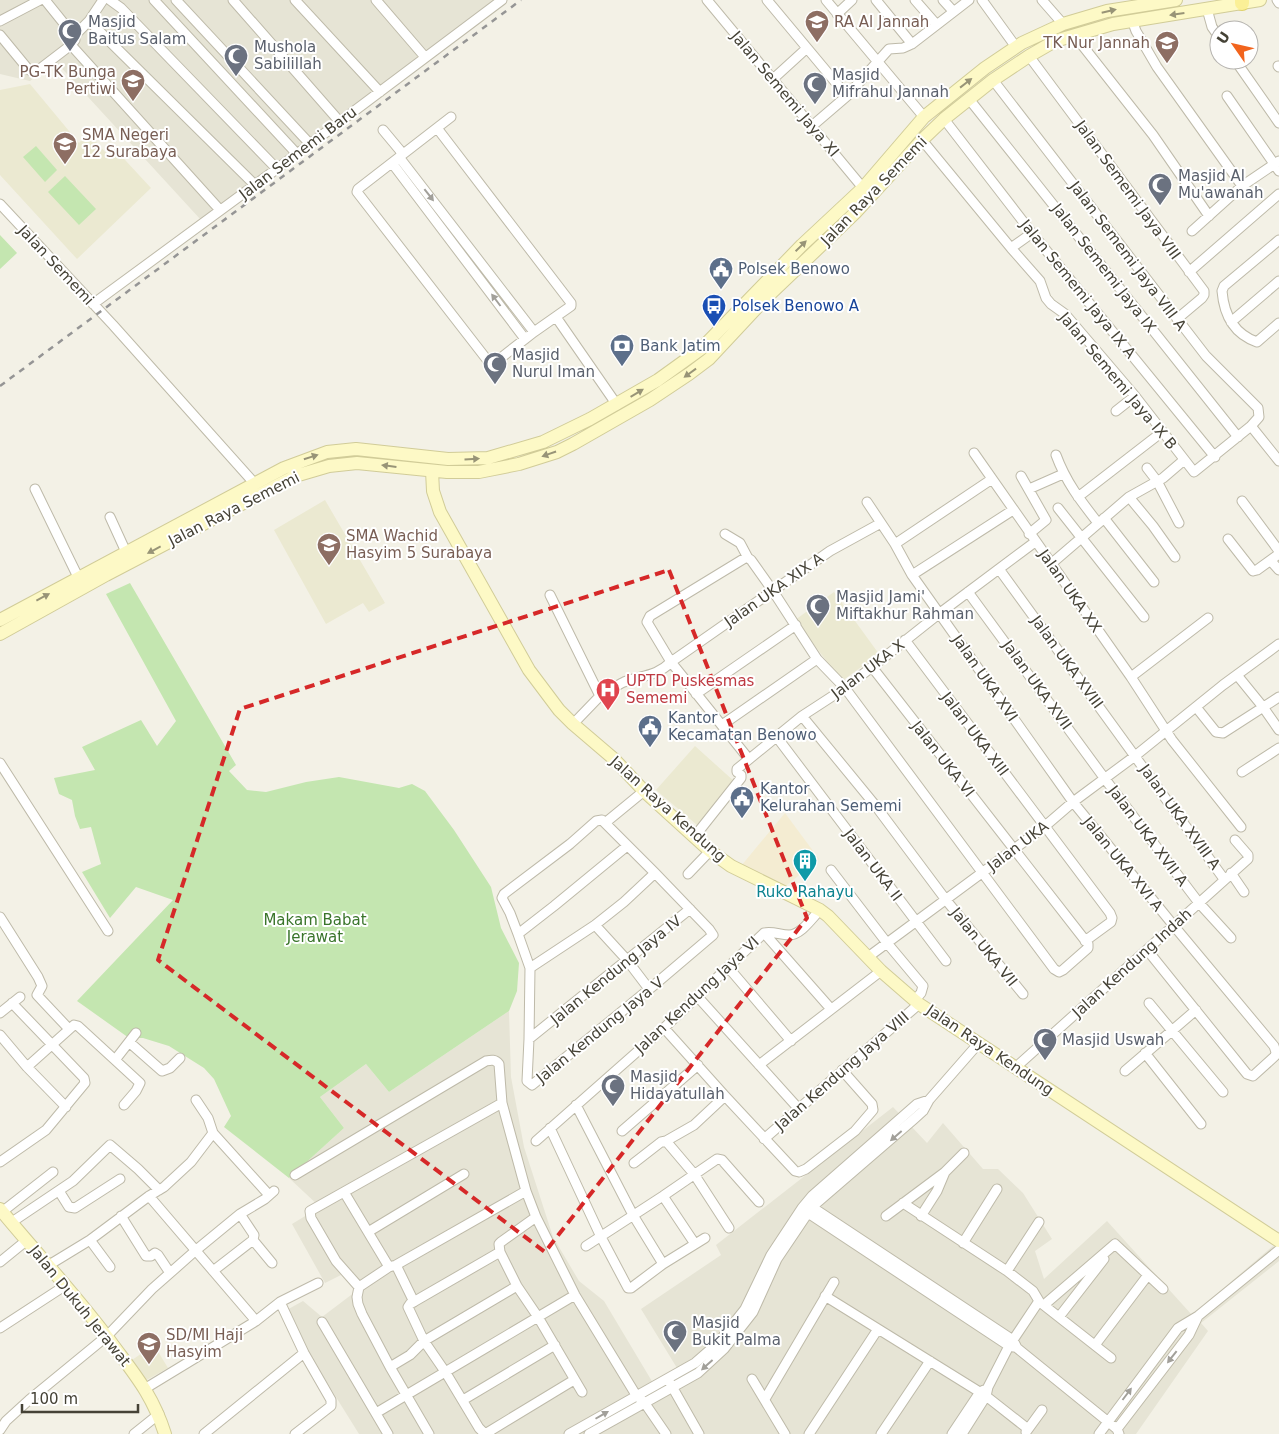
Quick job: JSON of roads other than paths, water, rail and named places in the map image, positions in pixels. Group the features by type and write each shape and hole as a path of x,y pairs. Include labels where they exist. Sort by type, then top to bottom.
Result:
{"main road":[{"name":"Jalan Raya Sememi","path":"8,620 104,570 306,472 329,466 357,463 432,471 479,472 496,470 557,452 626,414 661,385 701,349 802,245 863,188 924,117 985,68 1016,46 1063,24 1107,11 1176,0"},
{"name":"Jalan Raya Sememi","path":"0,634 8,620 78,578 104,570 126,552 303,460 339,450 373,450 448,459 488,458 543,442 617,405 689,374 709,359 765,299 856,214 922,140 944,119 993,80 1029,56 1056,41 1132,20 1260,0"},
{"name":"Jalan Raya Kendung","path":"432,471 433,490 440,512 529,670 572,724 614,760 644,791 710,851 731,866 820,910 828,916 882,971 917,1002 1279,1241"},
{"name":"Jalan Dukuh Jerawat","path":"1,1210 66,1285 146,1388 159,1414 165,1434"}],"street":[{"path":"0,21 40,0"},
{"path":"45,0 73,40 220,210"},
{"path":"0,35 28,69 37,71 73,40 103,0"},
{"path":"110,0 121,8 276,169"},
{"path":"154,0 297,154"},
{"path":"176,0 310,144"},
{"path":"233,0 340,122"},
{"path":"295,0 380,92"},
{"path":"376,0 425,57"},
{"name":"Jalan Sememi Baru","path":"92,304 256,185 502,0"},
{"path":"766,0 847,96"},
{"path":"826,0 924,117"},
{"path":"837,14 852,0"},
{"path":"876,0 912,44"},
{"path":"915,0 936,24"},
{"path":"943,0 953,12"},
{"path":"982,0 1016,46"},
{"path":"1042,0 1063,24"},
{"path":"812,126 847,96 889,49 903,48 912,44 966,1"},
{"name":"Jalan Sememi Jaya XI","path":"713,2 773,79 863,188"},
{"path":"1207,9 1210,20"},
{"path":"89,20 256,185"},
{"path":"1132,20 1136,31 1157,67 1242,186"},
{"path":"1074,36 1153,135 1209,216"},
{"path":"773,79 807,48"},
{"name":"Jalan Sememi Jaya VIII","path":"1029,56 1204,291 1204,295 1177,319"},
{"path":"1242,70 1279,123"},
{"name":"Jalan Sememi Jaya VIII A","path":"993,80 1206,356 1258,408 1259,416 1251,426"},
{"path":"1192,231 1242,186 1277,166 1227,96"},
{"name":"Jalan Sememi Jaya IX","path":"969,99 1238,437"},
{"path":"437,128 571,303 571,306 493,364 488,361 358,195 358,189 451,117"},
{"name":"Jalan Sememi Jaya IX A","path":"944,119 1032,233 1215,457"},
{"path":"383,130 470,249 534,332"},
{"name":"Jalan Sememi Jaya IX B","path":"922,140 1040,282 1046,298 1065,314 1135,396 1184,460"},
{"path":"392,163 525,339"},
{"path":"1189,272 1279,194"},
{"name":"Jalan Sememi","path":"0,204 113,325"},
{"path":"1011,248 1032,233"},
{"path":"1278,241 1224,286 1222,297 1231,322 1241,335 1257,342 1279,323"},
{"path":"462,256 470,249"},
{"path":"1231,322 1279,281"},
{"path":"556,317 617,405"},
{"name":"Jalan Raya Sememi","path":"113,325 255,484"},
{"path":"1116,411 1135,396"},
{"path":"1051,564 1129,497 1155,482 1184,460 1195,472 1251,426 1279,461"},
{"path":"1078,498 1162,432"},
{"name":"Jalan UKA XX","path":"974,453 1166,730 1241,826"},
{"path":"1056,455 1063,474 1078,498 1101,520 1154,582"},
{"path":"1147,468 1179,523"},
{"path":"1021,476 1029,489 1063,474"},
{"path":"895,544 992,479"},
{"path":"35,489 78,578"},
{"name":"Jalan UKA X","path":"748,758 802,716 845,688 999,569 1032,538 1046,520 1029,489"},
{"path":"1129,497 1153,526 1175,558"},
{"path":"1228,539 1253,571 1271,561 1279,552 1242,501"},
{"name":"Jalan UKA XVI","path":"868,502 912,575 1073,802"},
{"path":"1058,508 1144,618"},
{"path":"912,575 1013,510"},
{"path":"110,517 126,552"},
{"name":"Jalan UKA XIX A","path":"572,724 600,696 623,683 657,674 671,662 830,551 881,523"},
{"path":"725,534 740,543 748,558 773,591 817,659 845,688 1054,969 1059,972 1063,970 1088,948 1087,943"},
{"path":"695,836 741,778 737,769 748,758 671,662 648,624 648,619 721,572 748,558"},
{"path":"1271,561 1279,570"},
{"name":"Jalan UKA XVIII","path":"999,569 1135,756"},
{"name":"Jalan UKA XVII","path":"968,592 1105,778"},
{"path":"550,594 600,696"},
{"path":"1130,677 1208,618"},
{"path":"696,694 796,625"},
{"name":"Jalan UKA XIII","path":"905,640 1112,918 1111,922 1087,943"},
{"name":"Jalan UKA","path":"868,957 1014,850 1221,686 1279,644"},
{"path":"722,725 817,659"},
{"name":"Jalan UKA VI","path":"872,667 1087,943"},
{"path":"1237,675 1279,730"},
{"path":"1196,707 1216,732 1221,733 1279,697"},
{"name":"Jalan UKA VII","path":"802,716 876,805 946,900 1023,994"},
{"name":"Jalan UKA II","path":"776,736 946,961"},
{"path":"1242,772 1279,748"},
{"name":"Jalan UKA XVIII A","path":"1135,756 1228,876 1244,892"},
{"path":"0,763 108,931"},
{"name":"Jalan UKA XVII A","path":"1105,778 1199,903 1232,938"},
{"path":"605,823 644,791"},
{"name":"Jalan UKA XVI A","path":"1073,802 1274,1046 1275,1056 1259,1072 1253,1076 1250,1075 1243,1069 1196,1010"},
{"path":"529,1039 530,968 510,913 502,898 504,894 570,844 596,821 602,820 690,909"},
{"name":"Jalan Kendung Indah","path":"1015,1068 1248,858 1234,840"},
{"path":"518,934 627,846"},
{"path":"688,874 710,851"},
{"path":"831,870 923,986 917,1002"},
{"path":"530,968 595,925 624,902 655,872"},
{"name":"Jalan Kendung Jaya V","path":"529,1039 527,1082 532,1084 712,937 712,932 690,909"},
{"name":"Jalan Kendung Jaya IV","path":"529,1039 690,909"},
{"name":"Jalan Kendung Jaya VI","path":"536,1141 664,1028 764,933 792,934 800,931 820,910"},
{"path":"0,917 38,977 42,986 37,995 69,1029"},
{"path":"595,925 627,960 648,989"},
{"path":"764,933 831,1009"},
{"path":"1125,1071 1196,1010 1148,950"},
{"path":"728,967 790,1041"},
{"path":"759,1065 882,971"},
{"path":"0,1013 20,996"},
{"path":"697,996 798,1108"},
{"name":"Jalan Kendung Jaya VIII","path":"764,1139 917,1002"},
{"path":"0,1162 46,1130 85,1083 85,1080 12,1003"},
{"path":"1149,1003 1223,1092"},
{"path":"27,1067 73,1025 78,1026 140,1083 124,1105"},
{"path":"664,1028 764,1139 796,1171 801,1171 854,1131 874,1110 872,1104 842,1070"},
{"path":"115,1060 136,1033"},
{"path":"0,1035 27,1067 66,1107"},
{"path":"129,1042 162,1071 170,1068 180,1058"},
{"path":"569,1434 695,1363 718,1343 749,1310 771,1255 812,1196 923,1111 929,1100 978,1044"},
{"path":"1145,1053 1201,1124"},
{"path":"295,1175 486,1060 492,1060 499,1064 502,1104 526,1191 536,1217 575,1295 636,1395 647,1401 666,1434"},
{"path":"622,1131 698,1065"},
{"path":"634,1163 661,1142 694,1125 725,1096"},
{"path":"0,1430 6,1421 29,1400 107,1336 152,1289 195,1251 240,1214 271,1193 214,1133 208,1118 196,1100"},
{"path":"429,1434 390,1367 358,1304 358,1286 336,1261 309,1215 313,1208 502,1104"},
{"path":"576,1105 632,1215 663,1264"},
{"path":"550,1128 601,1237 628,1288 631,1288 663,1264 705,1238"},
{"path":"49,1265 90,1240 148,1196 159,1190 191,1162 214,1133"},
{"path":"666,1141 694,1174 729,1228"},
{"path":"12,1222 73,1181 110,1145 159,1190"},
{"path":"886,1216 945,1172 964,1152"},
{"path":"586,1246 719,1159 759,1202"},
{"path":"589,1434 698,1374 724,1350 777,1259 810,1210 853,1165"},
{"path":"1,1210 53,1172"},
{"path":"921,1216 937,1191 945,1172"},
{"path":"368,1232 464,1174"},
{"path":"59,1191 69,1207 75,1208 120,1179"},
{"path":"963,1243 997,1189"},
{"path":"358,1286 526,1191"},
{"path":"344,1192 414,1302"},
{"path":"148,1196 256,1321"},
{"path":"663,1196 695,1244"},
{"path":"903,1203 1007,1271 1033,1291 1041,1303 1111,1358"},
{"path":"810,1210 1013,1345 1118,1432 1189,1335 1198,1316"},
{"path":"240,1214 254,1235 253,1240 272,1263"},
{"path":"121,1216 146,1256 151,1256 155,1253 158,1255 170,1273"},
{"path":"536,1217 501,1242 499,1244 500,1252 517,1286 538,1317 582,1392"},
{"path":"1007,1271 1039,1222"},
{"path":"0,1262 26,1240"},
{"path":"90,1240 110,1267"},
{"path":"213,1271 253,1240"},
{"path":"1115,1244 1163,1289"},
{"path":"962,1434 1013,1345 1041,1303 1115,1244"},
{"path":"1059,1317 1115,1244"},
{"path":"1099,1434 1106,1422 1178,1328 1198,1316 1279,1250"},
{"path":"500,1252 408,1307 424,1341 479,1428 485,1434 574,1380"},
{"path":"1095,1345 1148,1275"},
{"path":"765,1399 834,1282"},
{"path":"146,1388 256,1321 280,1302 318,1283"},
{"path":"0,1328 66,1285"},
{"path":"390,1367 410,1354 424,1341 517,1286"},
{"path":"376,1413 575,1295"},
{"path":"826,1296 930,1361 985,1392 1027,1432 1042,1410"},
{"path":"280,1302 304,1352 332,1403 331,1406 295,1434"},
{"path":"322,1322 388,1434"},
{"path":"809,1434 878,1329"},
{"path":"463,1400 555,1345"},
{"path":"204,1434 304,1352"},
{"path":"881,1434 930,1361"},
{"path":"752,1379 785,1434"},
{"path":"664,1380 699,1434"},
{"path":"952,1434 985,1392"},
{"path":"134,1434 159,1414"}],"railway":[{"path":"0,386 521,0"}],"place":[{"name":"RA Al Jannah","path":"817,43"},
{"name":"Masjid Baitus Salam","path":"70,52"},
{"name":"TK Nur Jannah","path":"1167,64"},
{"name":"Mushola Sabilillah","path":"236,77"},
{"name":"PG-TK Bunga Pertiwi","path":"133,102"},
{"name":"Masjid Mifrahul Jannah","path":"815,105"},
{"name":"SMA Negeri 12 Surabaya","path":"65,165"},
{"name":"Masjid Al Mu'awanah","path":"1160,206"},
{"name":"Polsek Benowo","path":"721,290"},
{"name":"Polsek Benowo A","path":"714,327"},
{"name":"Bank Jatim","path":"622,367"},
{"name":"Masjid Nurul Iman","path":"495,385"},
{"name":"SMA Wachid Hasyim 5 Surabaya","path":"329,566"},
{"name":"Masjid Jami' Miftakhur Rahman","path":"818,627"},
{"name":"UPTD Puskesmas Sememi","path":"608,711"},
{"name":"Kantor Kecamatan Benowo","path":"650,748"},
{"name":"Kantor Kelurahan Sememi","path":"742,819"},
{"name":"Ruko Rahayu","path":"805,882"},
{"name":"Masjid Uswah","path":"1045,1061"},
{"name":"Masjid Hidayatullah","path":"613,1107"},
{"name":"Masjid Bukit Palma","path":"675,1353"},
{"name":"SD/MI Haji Hasyim","path":"149,1365"}],"park label":[{"name":"Makam Babat Jerawat","path":"315,928"}]}
